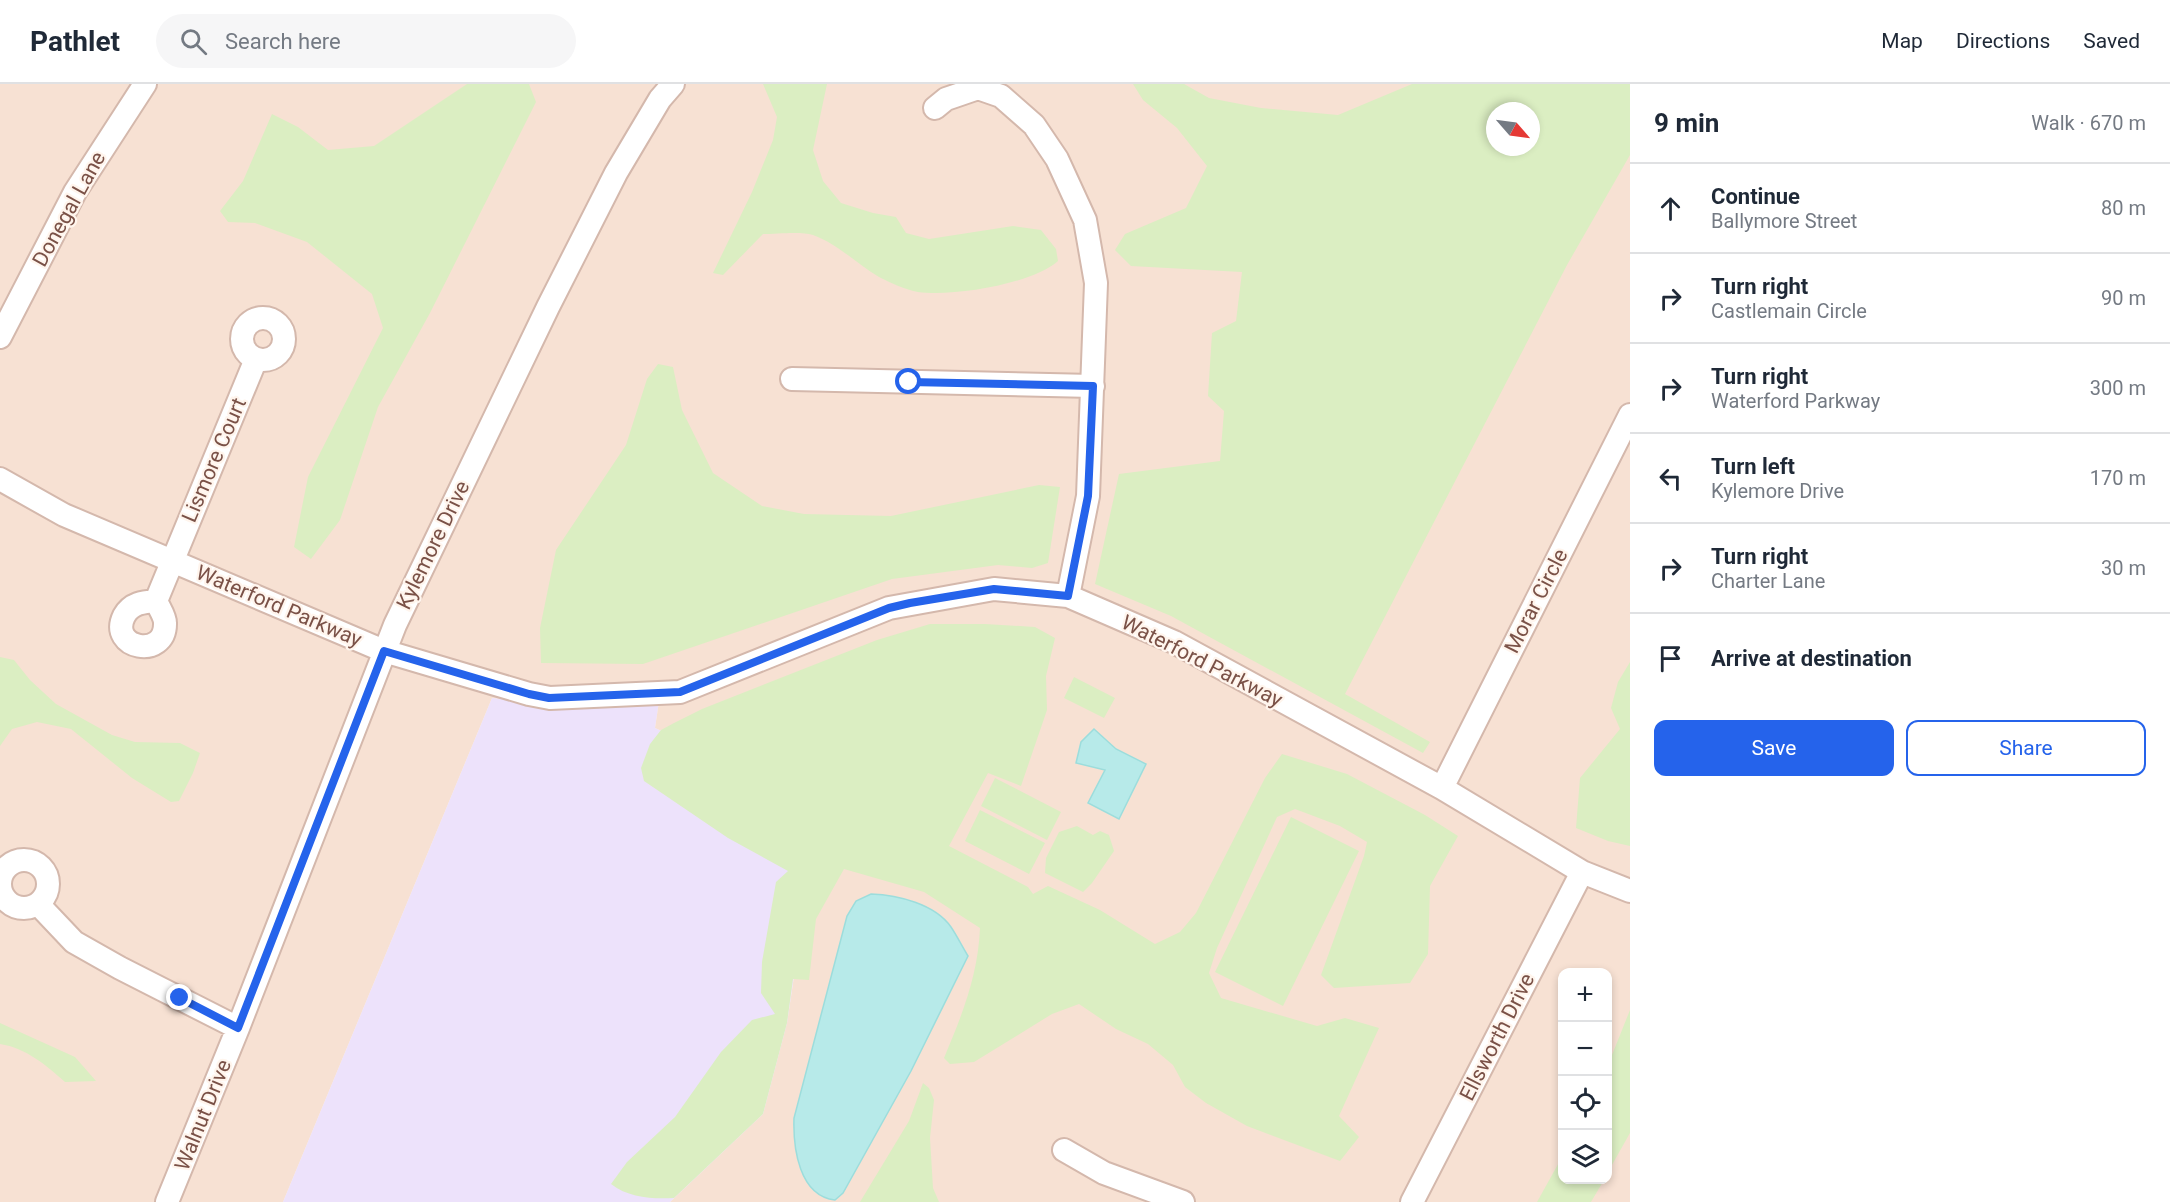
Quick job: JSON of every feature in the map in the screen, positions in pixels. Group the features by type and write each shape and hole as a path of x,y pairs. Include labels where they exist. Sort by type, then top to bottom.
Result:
{"street":[{"name":"Donegal Lane","path":"0,337 75,192 145,84"},
{"name":"Kylemore Drive","path":"238,1028 384,651 553,296 616,173 660,99 673,84"},
{"path":"935,108 946,99 978,88 1001,96 1034,125 1057,159 1085,220 1096,283 1093,386 1088,496 1068,596"},
{"name":"Lismore Court","path":"156,601 256,359"},
{"path":"792,379 1093,386"},
{"name":"Morar Circle","path":"1442,788 1630,415"},
{"name":"Waterford Parkway","path":"0,479 64,515 384,651 549,698 680,692 900,605 994,589 1068,596 1174,642 1442,788 1582,872 1630,891"},
{"name":"Ellsworth Drive","path":"1412,1202 1582,872"},
{"path":"38,904 74,942 238,1028"},
{"name":"Walnut Drive","path":"167,1202 238,1028"},
{"path":"1064,1150 1104,1173 1183,1202"}],"shaded area":[{"path":"0,84 1630,84 1630,1202 670,1202 763,1114 787,1023 820,803 655,728 659,701 586,708 492,698 283,1202 0,1202"},
{"path":"492,698 586,708 659,701 655,728 820,803 787,1023 763,1114 670,1202 283,1202"}],"green space":[{"path":"467,84 529,84 536,102 430,313 378,407 340,520 311,559 294,547 308,477 383,328 372,294 307,242 255,223 228,222 220,211 243,181 272,114 298,127 328,150 374,146"},
{"path":"763,84 827,84 813,150 823,181 841,203 896,217 906,233 929,239 1013,226 1041,230 1056,249 1058,261 1030,276 991,287 951,292 918,292 879,277 822,239 808,234 789,233 763,234 723,275 713,273 752,192 773,140 777,117"},
{"path":"1133,84 1184,84 1209,98 1261,108 1338,115 1412,84 1630,84 1630,155 1567,265 1345,694 1430,742 1423,753 1171,616 1095,584 1119,474 1220,461 1224,411 1208,396 1212,333 1236,321 1242,272 1131,266 1115,250 1125,234 1186,208 1207,166 1177,128 1143,100"},
{"path":"658,364 673,367 682,410 713,473 762,506 804,514 891,516 1039,485 1060,487 1048,563 1032,568 998,565 892,579 643,664 541,663 540,628 556,550 626,445 647,379"},
{"path":"930,624 1035,627 1055,638 1046,676 1047,710 1021,786 988,773 949,846 1028,887 1033,894 1048,886 1100,910 1155,944 1180,932 1196,913 1265,778 1282,754 1347,774 1425,815 1458,836 1430,886 1428,954 1410,983 1334,988 1321,975 1367,842 1340,826 1295,809 1277,817 1217,948 1209,973 1221,998 1317,1026 1345,1018 1379,1028 1339,1116 1359,1137 1340,1161 1247,1126 1206,1103 1185,1087 1173,1065 1148,1044 1116,1029 1079,1004 1052,1014 974,1062 950,1064 944,1058 963,1011 972,979 979,946 980,928 924,892 844,869 816,919 809,980 793,979 787,1023 763,1114 674,1198 641,1197 618,1189 611,1184 627,1162 675,1117 721,1052 752,1020 775,1014 761,993 762,962 776,882 788,871 728,838 644,781 641,768 650,744 661,730 702,709 877,640"},
{"path":"0,657 14,660 30,680 56,704 112,735 135,742 180,743 200,753 179,801 171,802 132,778 71,729 37,722 12,729 0,746"},
{"path":"1630,662 1630,846 1608,841 1576,828 1580,778 1620,729 1611,708 1618,682"},
{"path":"1074,677 1115,698 1104,718 1064,698"},
{"path":"995,778 1061,812 1047,840 981,806"},
{"path":"980,810 1045,843 1029,874 965,841"},
{"path":"1291,817 1359,851 1283,1006 1215,972"},
{"path":"1077,826 1093,835 1100,831 1109,835 1114,851 1083,892 1045,873 1046,858 1059,832"},
{"path":"1630,1010 1630,1133 1612,1165 1612,1076 1612,1055"},
{"path":"0,1023 75,1057 96,1081 65,1082 27,1053 0,1044"},
{"path":"923,1083 929,1088 934,1100 930,1138 933,1188 939,1202 860,1202 909,1121"},
{"path":"1558,1164 1558,1184 1602,1184 1591,1202 1537,1202"}],"water":[{"path":"1094,729 1116,749 1146,764 1119,819 1088,803 1105,770 1076,763 1081,742"},
{"path":"871,894 893,896 915,902 936,912 951,927 968,956 911,1071 843,1193 835,1200 823,1197 813,1190 806,1180 797,1156 794,1118 847,916 856,901"}],"route":[{"path":"180,998 238,1028 384,651 549,698 680,692 889,608 994,589 1068,596 1088,496 1093,386 909,382"}]}
